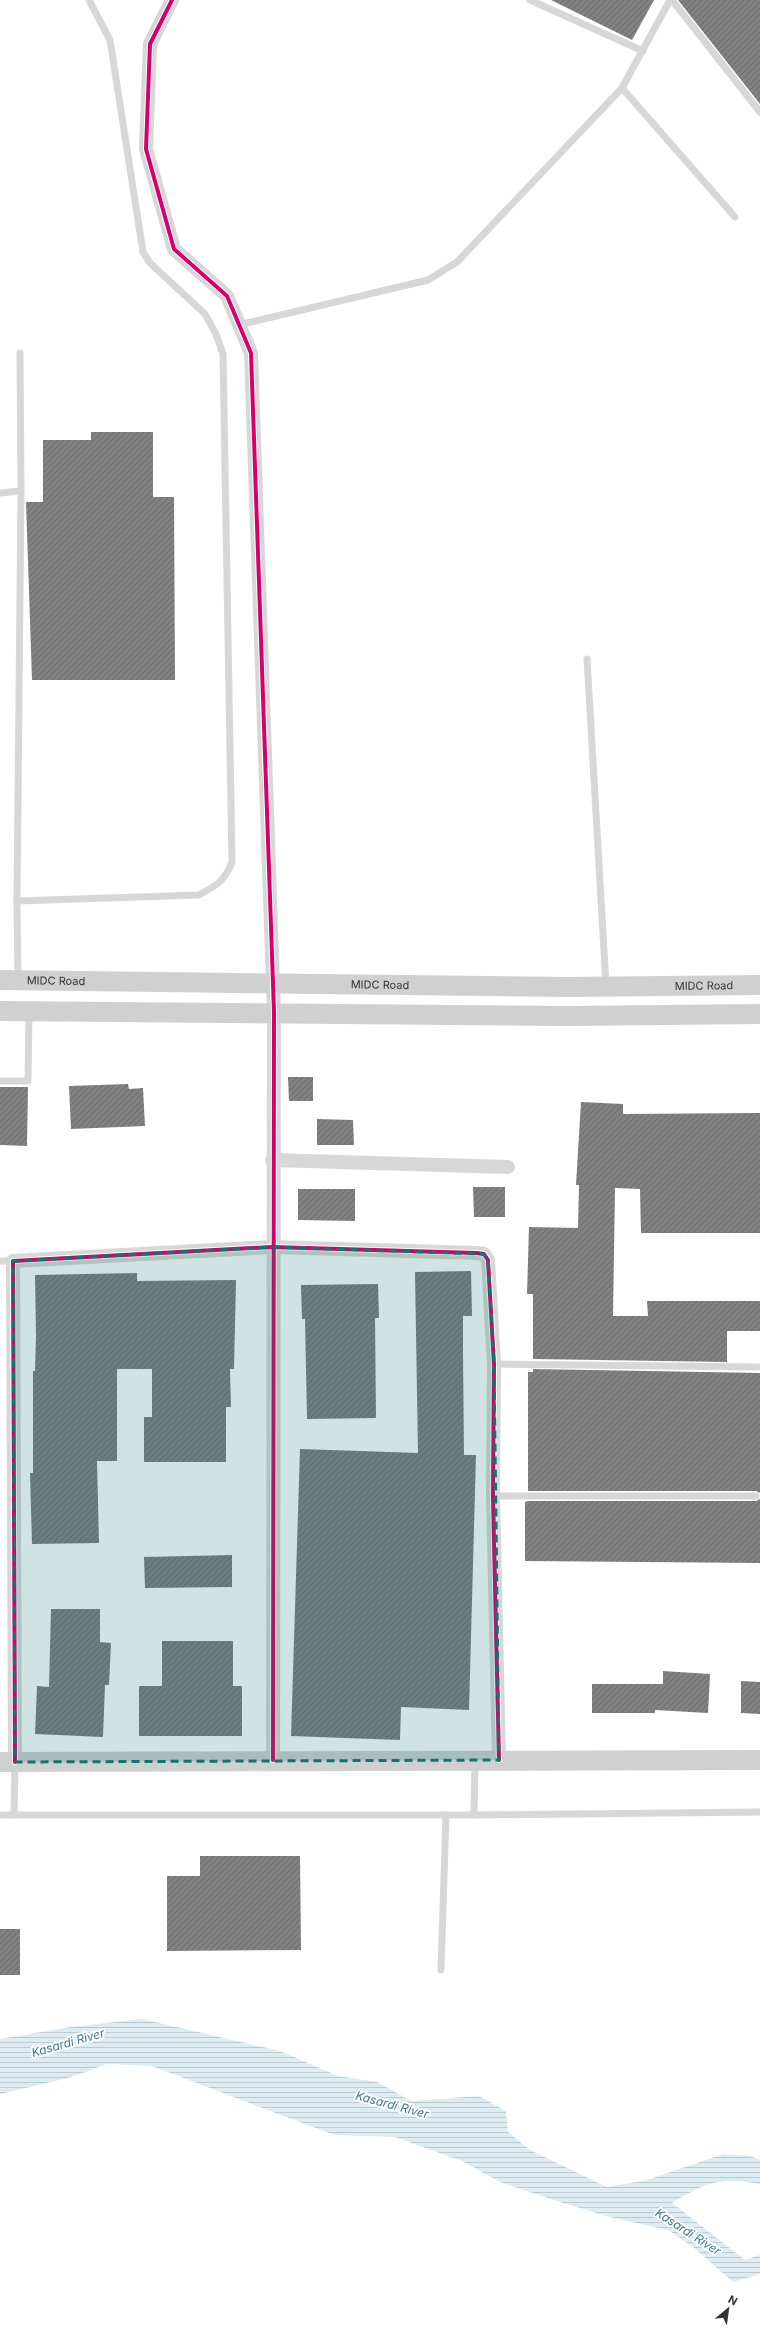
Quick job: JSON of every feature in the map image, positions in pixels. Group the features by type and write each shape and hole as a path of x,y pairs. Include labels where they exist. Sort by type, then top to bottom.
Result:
{"main road":[{"name":"MIDC Road","path":"9,980 606,987 760,985"},
{"path":"0,1011 274,1012 567,1016 760,1014"},
{"path":"8,1762 273,1760 760,1760"}],"street":[{"path":"172,0 150,44 146,149 174,248 227,296 251,353 274,1012 272,1160 273,1760"},
{"path":"272,1160 508,1166"},
{"path":"8,1762 6,1261 272,1247 484,1254 488,1260 494,1364 493,1496 499,1760"}],"lane":[{"path":"17,901 199,895 216,886 227,876 232,862 223,354 216,334 205,314 150,263 143,252 110,40 89,0"},
{"path":"530,0 643,51"},
{"path":"239,325 428,280 456,262 622,88 671,0 760,112"},
{"path":"622,88 735,217"},
{"path":"9,980 17,901 21,491 20,353"},
{"path":"0,493 21,491"},
{"path":"587,659 606,987"},
{"path":"0,1081 28,1081 29,1011"},
{"path":"494,1364 760,1367"},
{"path":"493,1496 756,1496"},
{"path":"474,1815 475,1761"},
{"path":"8,1762 14,1815"},
{"path":"0,1815 474,1815 760,1812"},
{"path":"442,1970 446,1814"}],"highlighted area":[{"path":"272,1247 484,1254 488,1260 494,1364 499,1760 15,1762 13,1261"}],"water":[{"name":"Kasardi River","path":"142,2019 280,2051 338,2076 377,2082 411,2101 479,2096 506,2111 508,2132 530,2150 607,2187 647,2180 723,2154 750,2156 760,2160 760,2184 734,2181 714,2183 694,2190 672,2203 745,2260 760,2255 760,2274 733,2282 693,2247 668,2230 610,2217 500,2182 462,2161 395,2137 334,2135 152,2066 107,2064 72,2077 0,2094 0,2039 70,2027"}],"building":[{"path":"551,0 654,0 632,40"},
{"path":"678,0 760,0 760,104"},
{"path":"91,432 153,432 153,497 174,497 175,680 32,680 26,502 43,502 43,440 91,440"},
{"path":"288,1077 313,1077 313,1101 289,1101"},
{"path":"128,1084 129,1089 143,1088 145,1126 71,1129 69,1086"},
{"path":"0,1087 28,1087 27,1146 0,1145"},
{"path":"581,1102 623,1104 623,1114 760,1113 760,1233 641,1233 640,1189 615,1188 613,1316 648,1316 647,1301 760,1301 760,1331 727,1331 727,1362 533,1359 533,1294 527,1294 529,1227 578,1228 579,1185 576,1185"},
{"path":"317,1119 353,1120 354,1145 317,1145"},
{"path":"473,1187 505,1187 505,1217 474,1217"},
{"path":"298,1189 355,1189 355,1221 298,1220"},
{"path":"471,1271 472,1316 463,1316 464,1455 476,1455 469,1710 401,1707 400,1740 291,1736 300,1449 418,1453 415,1272"},
{"path":"137,1273 137,1281 236,1280 234,1369 230,1369 231,1407 226,1407 226,1462 144,1462 144,1417 152,1417 152,1369 117,1369 117,1461 97,1461 99,1543 32,1544 30,1473 33,1473 33,1371 35,1371 36,1336 35,1275"},
{"path":"378,1284 379,1318 375,1318 376,1418 307,1419 305,1319 302,1319 301,1285"},
{"path":"533,1369 760,1373 760,1493 756,1491 528,1491 528,1372 533,1372"},
{"path":"760,1499 760,1563 525,1561 525,1502 528,1501 756,1501"},
{"path":"232,1555 232,1587 145,1588 144,1557"},
{"path":"51,1609 100,1609 100,1642 111,1643 109,1685 105,1685 103,1737 35,1734 37,1686 49,1687"},
{"path":"162,1641 233,1641 233,1686 242,1686 242,1736 139,1736 139,1686 162,1686"},
{"path":"663,1671 710,1674 708,1713 655,1710 655,1713 592,1713 592,1684 663,1684"},
{"path":"741,1681 760,1682 760,1714 741,1713"},
{"path":"200,1856 300,1856 301,1950 167,1951 167,1876 200,1876"},
{"path":"0,1929 20,1929 20,1975 0,1975"}],"cycle path":[{"path":"172,0 150,44 146,149 174,249 227,296 251,353 274,1012 273,1760"},
{"path":"15,1762 13,1261 272,1247 477,1253 484,1254 488,1260 494,1364 493,1496 499,1760"}]}
